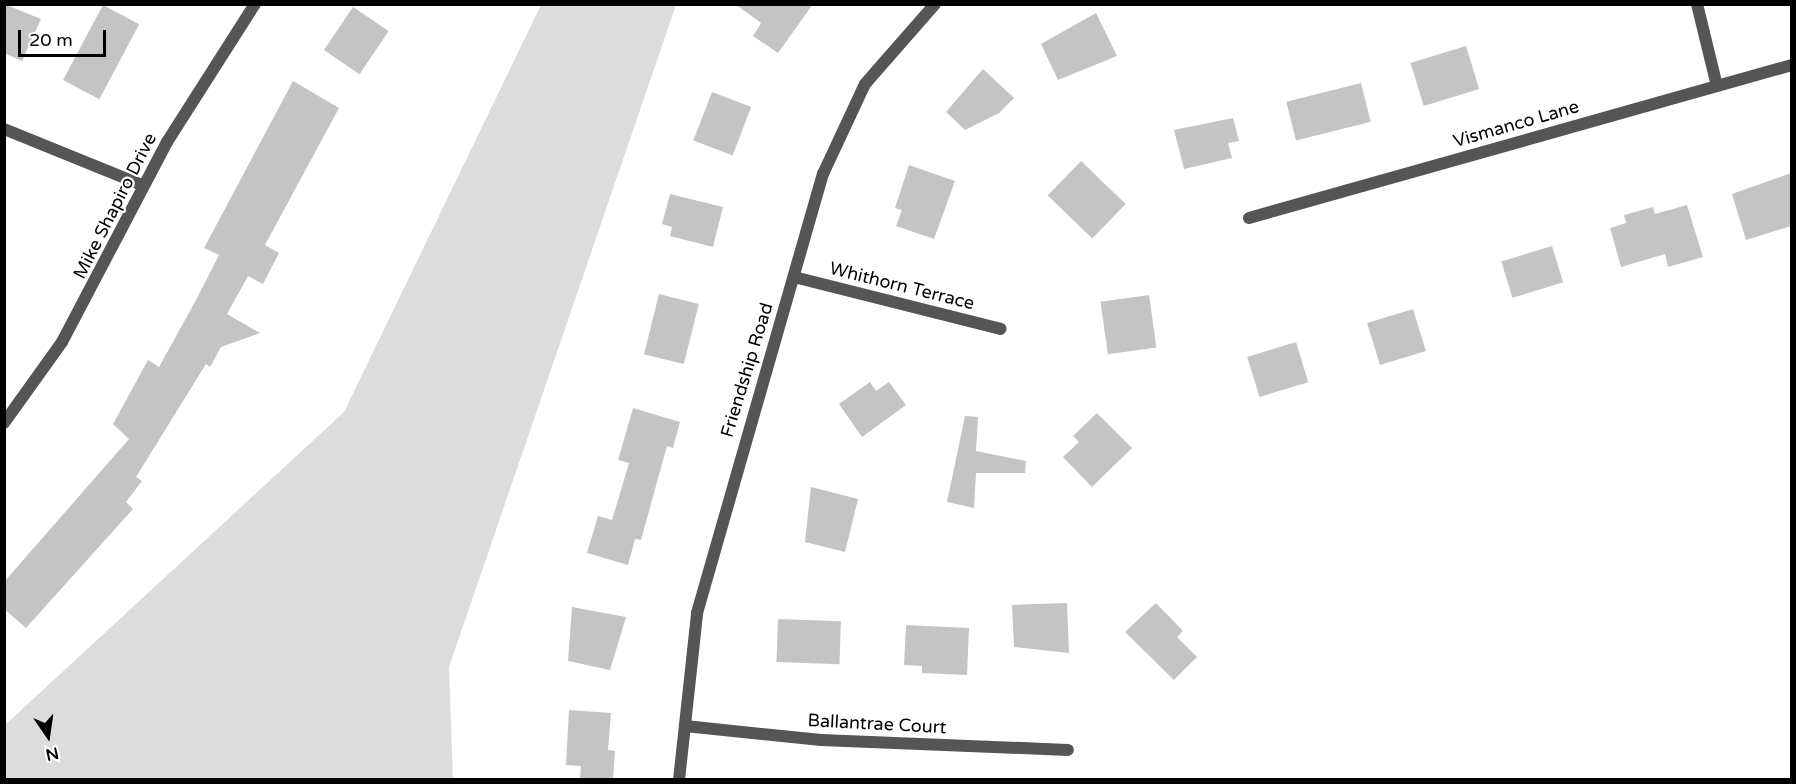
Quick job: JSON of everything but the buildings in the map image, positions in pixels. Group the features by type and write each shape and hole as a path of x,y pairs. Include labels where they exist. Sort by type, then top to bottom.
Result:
{"street":[{"name":"Mike Shapiro Drive","path":"4,423 92,291 142,185 255,4"},
{"name":"Friendship Road","path":"680,780 697,613 794,277 840,130 865,84 935,4"},
{"path":"1697,4 1717,86"},
{"name":"Vismanco Lane","path":"1250,218 1791,65"},
{"path":"4,129 142,185"},
{"name":"Whithorn Terrace","path":"794,277 1000,329"},
{"name":"Ballantrae Court","path":"685,726 821,740 1068,750"}],"shaded area":[{"path":"541,5 676,5 449,667 453,779 5,779 5,725 344,412"}]}
